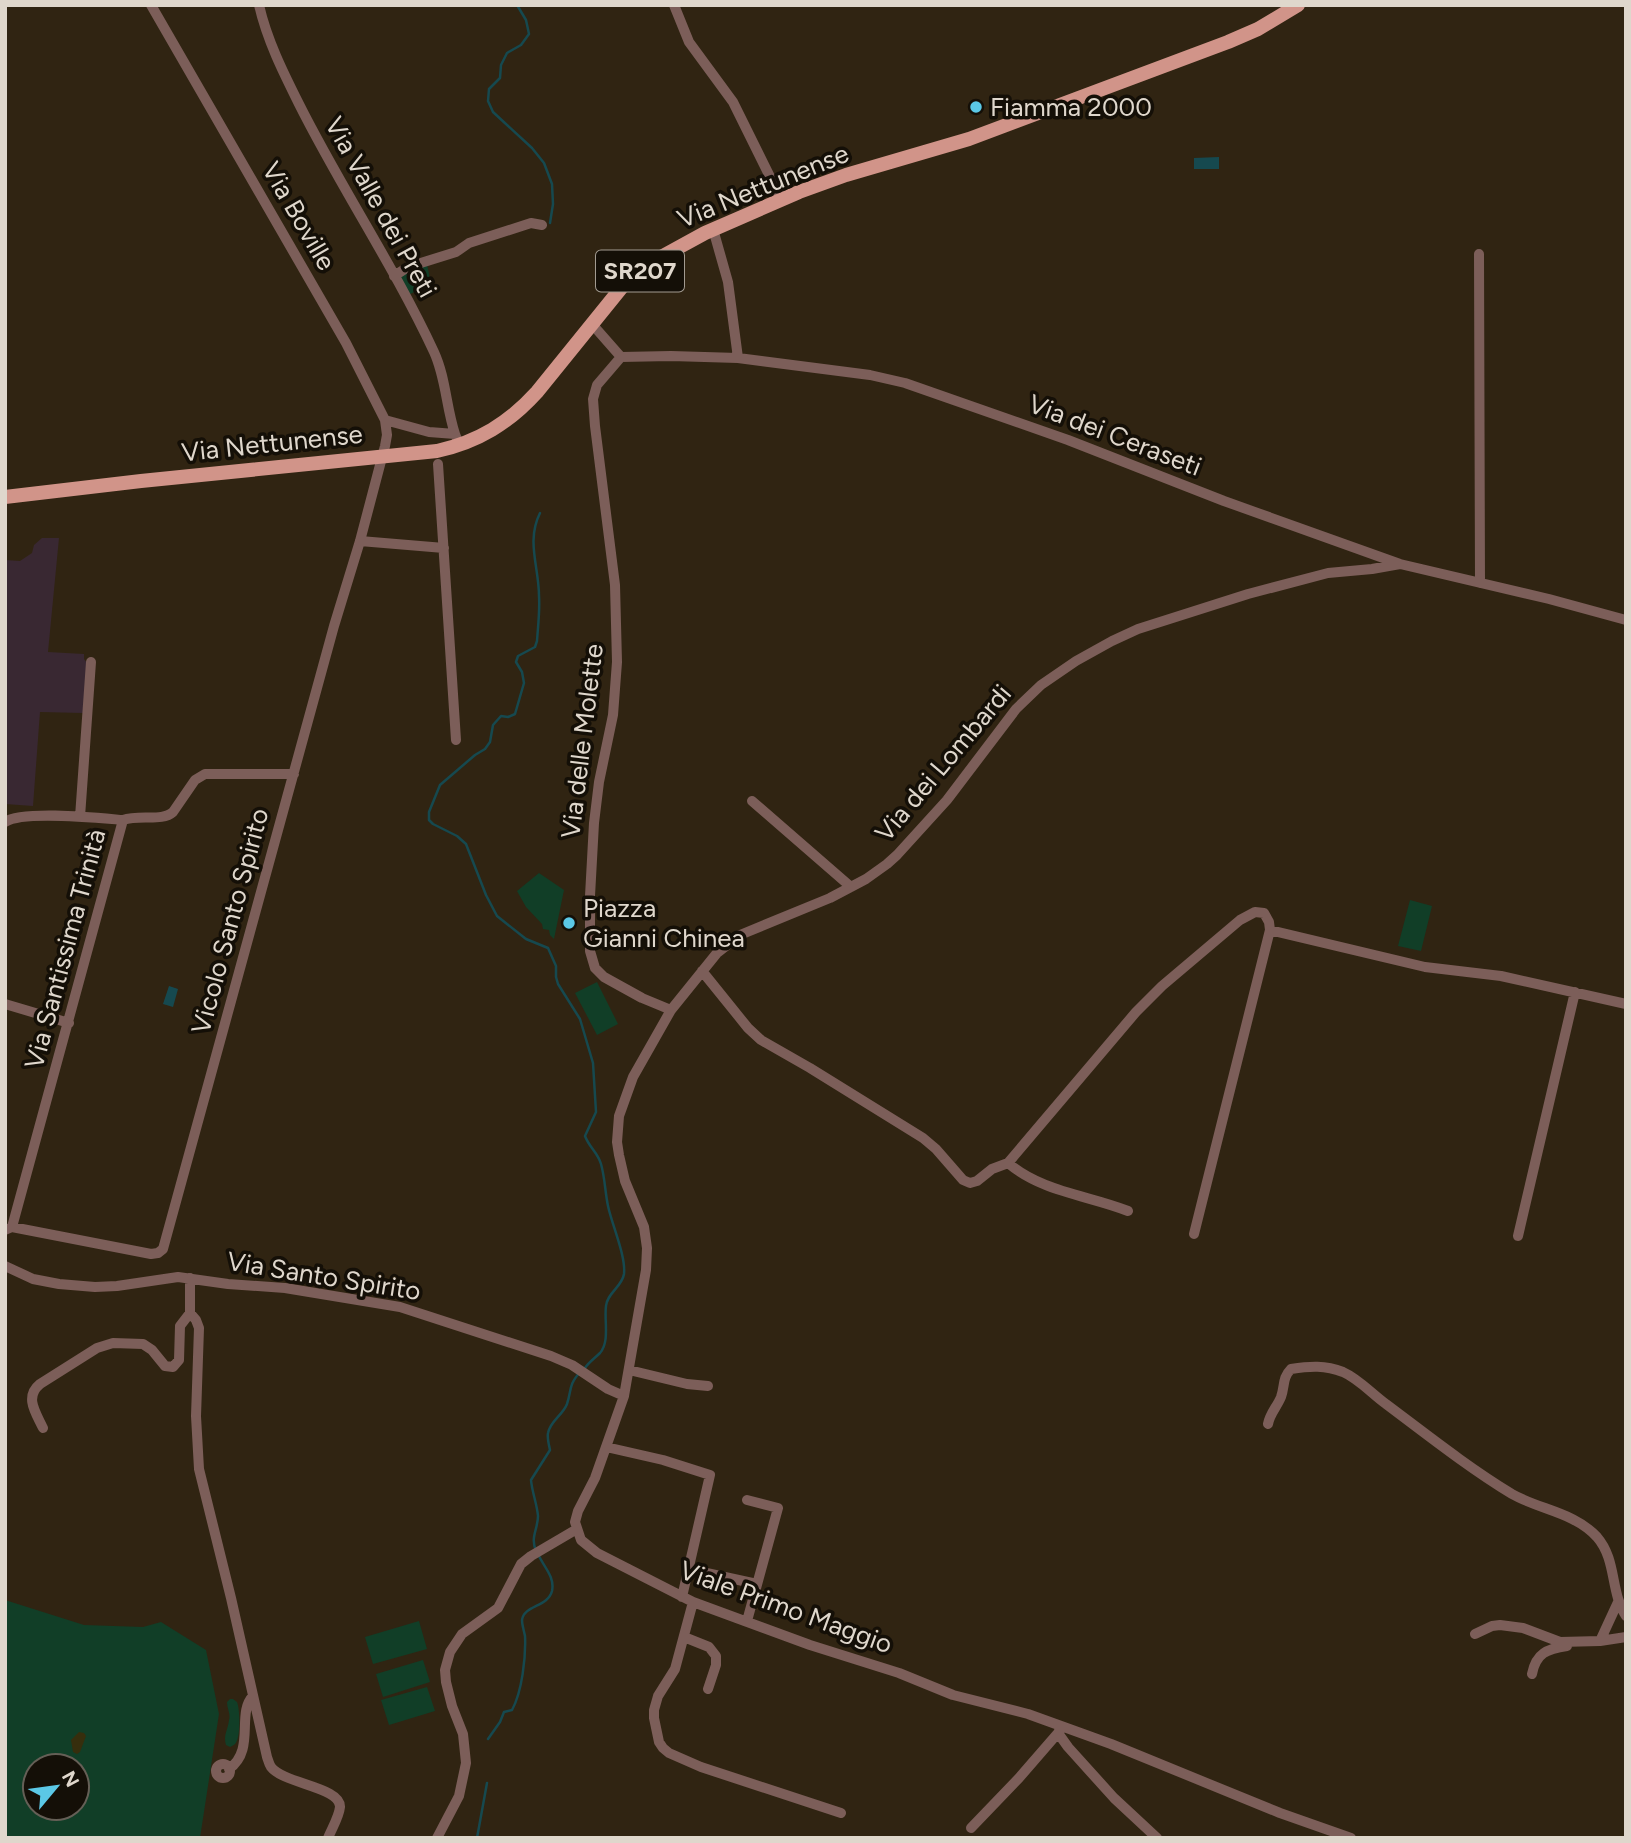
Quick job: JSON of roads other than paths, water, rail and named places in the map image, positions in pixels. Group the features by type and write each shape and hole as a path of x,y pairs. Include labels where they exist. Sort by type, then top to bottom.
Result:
{"main road":[{"name":"Via Nettunense","path":"5,498 141,481 437,451 457,439 489,433 506,422 537,393 620,289 640,271 679,246 781,199 846,175 954,145 1250,33 1298,5"}],"street":[{"name":"Via Boville","path":"151,5 346,343 384,420 387,438 381,457"},
{"name":"Via Valle dei Preti","path":"259,5 274,53 310,126 394,276 436,358 457,439"},
{"path":"674,5 689,42 733,102 781,199"},
{"path":"394,276 408,267 454,252 469,243 531,223 542,225"},
{"path":"713,229 729,286 738,358"},
{"path":"1479,254 1480,583"},
{"path":"592,324 621,357"},
{"name":"Via dei Ceraseti","path":"621,357 738,358 870,375 914,386 1068,440 1224,501 1400,564 1626,620"},
{"name":"Via delle Molette","path":"621,357 597,385 593,399 615,585 617,662 613,715 594,822 590,951 595,968 604,978 671,1010"},
{"path":"384,420 457,439"},
{"name":"Vicolo Santo Spirito","path":"9,1228 152,1254 163,1249 381,457"},
{"path":"438,464 456,740"},
{"path":"360,541 444,548"},
{"name":"Via dei Lombardi","path":"671,1010 722,948 740,935 809,907 881,869 947,800 1016,709 1037,688 1076,661 1160,620 1328,573 1378,569 1400,564"},
{"path":"80,817 91,662"},
{"name":"Via Santissima Trinità","path":"9,1228 69,1023 123,820 168,816 195,780 205,774 294,774"},
{"path":"752,801 851,887"},
{"path":"5,822 19,816 123,820"},
{"path":"702,971 761,1040 923,1138 965,1181 972,1183 989,1171 1008,1163 1130,1018 1162,986 1248,915 1264,913 1270,930 1194,1234"},
{"path":"1270,930 1425,967 1501,976 1626,1004"},
{"path":"1518,1236 1575,992"},
{"path":"5,1004 69,1023"},
{"path":"438,1838 459,1796 466,1763 464,1741 446,1682 448,1657 462,1634 498,1608 517,1569 527,1559 577,1530 577,1516 595,1478 624,1396 643,1291 647,1248 642,1221 622,1170 617,1128 630,1083 671,1010"},
{"path":"1008,1163 1026,1176 1049,1187 1128,1210"},
{"name":"Via Santo Spirito","path":"5,1266 46,1283 94,1287 117,1286 167,1277 190,1278 285,1288 405,1308 540,1352 581,1371 624,1396"},
{"path":"43,1429 31,1400 33,1391 38,1385 97,1348 113,1343 143,1344 152,1350 164,1366 173,1367 179,1360 180,1326 190,1313 190,1278"},
{"path":"190,1313 199,1328 196,1416 199,1469 267,1757 271,1767 289,1779 330,1792 340,1801 338,1816 328,1838"},
{"path":"1268,1424 1281,1396 1285,1377 1291,1369 1320,1365 1346,1374 1508,1491 1527,1502 1573,1518 1590,1531 1607,1553 1618,1602 1626,1616"},
{"path":"629,1370 687,1384 708,1386"},
{"path":"606,1447 663,1460 710,1475 682,1597"},
{"path":"747,1500 778,1508 747,1621"},
{"name":"Viale Primo Maggio","path":"577,1530 583,1542 597,1553 693,1602 810,1645 888,1669 953,1695 1014,1709 1060,1730 1099,1740 1298,1820 1351,1838"},
{"path":"688,1569 757,1584"},
{"path":"693,1602 675,1669 666,1680 654,1710 659,1742 663,1748 701,1767 841,1813"},
{"path":"1600,1641 1618,1602"},
{"path":"1475,1634 1492,1626 1504,1625 1523,1628 1560,1642 1626,1637"},
{"path":"684,1637 711,1648 716,1656 716,1665 708,1689"},
{"path":"1532,1674 1534,1663 1548,1650 1568,1646 1576,1641"},
{"path":"229,1769 237,1762 245,1740 247,1704 253,1696"},
{"path":"971,1828 1060,1730 1065,1743 1114,1798 1157,1838"}],"water":[{"path":"1219,157 1219,169 1194,169 1194,158"},
{"path":"169,986 178,989 173,1007 163,1004"}],"waterway":[{"path":"517,5 526,20 529,34 521,45 507,53 501,65 500,78 489,89 488,101 493,112 532,148 544,163 552,184 550,223"},
{"path":"540,513 534,534 539,602 537,641 535,647 518,656 516,662 524,683 515,714 501,716 493,725 490,742 485,749 440,785 429,812 429,820 466,844 497,916 526,939 548,948 556,966 558,984 580,1019 593,1063 596,1112 585,1136 601,1164 608,1206 623,1258 624,1274 607,1301 603,1348 585,1368"},
{"path":"536,1551 534,1537 538,1516 531,1480 550,1450 549,1429 565,1408 572,1384 580,1372"},
{"path":"488,1739 504,1712 512,1710 518,1694 525,1654 522,1620 524,1615 546,1600 552,1591 551,1577 539,1556"},
{"path":"477,1838 487,1783"}],"place":[{"name":"Fiamma 2000","path":"976,107"},
{"name":"Piazza Gianni Chinea","path":"569,923"}]}
